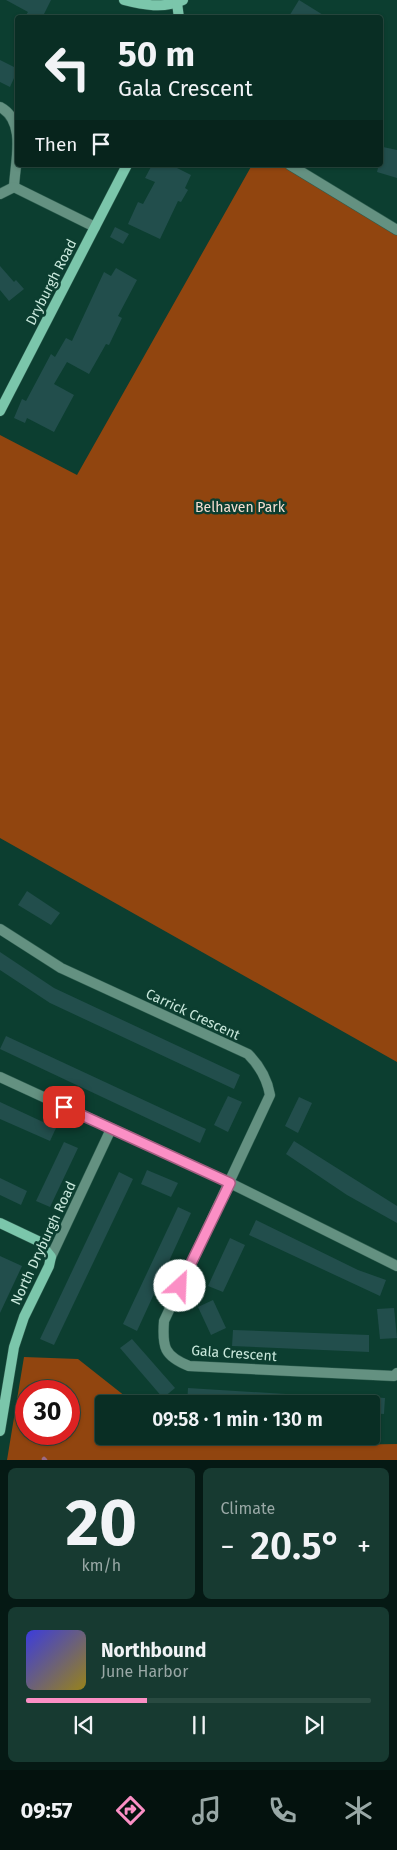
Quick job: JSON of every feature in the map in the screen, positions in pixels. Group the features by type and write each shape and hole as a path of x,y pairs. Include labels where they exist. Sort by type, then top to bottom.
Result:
{"street":[{"path":"124,0 145,6 180,1 179,15"},
{"path":"0,107 6,110 15,124"},
{"path":"14,187 16,167"},
{"name":"Dryburgh Road","path":"1,407 126,167"},
{"path":"293,167 397,230"},
{"path":"0,194 14,187"},
{"path":"14,187 95,227"},
{"name":"Carrick Crescent","path":"0,929 61,968 248,1054 259,1064 267,1081 270,1095 230,1183"},
{"path":"0,1077 230,1183 397,1266"},
{"name":"North Dryburgh Road","path":"0,1431 14,1347 24,1317 112,1129"},
{"name":"Gala Crescent","path":"230,1183 164,1321 163,1338 166,1351 176,1361 190,1366 394,1376 397,1374"},
{"path":"0,1223 38,1241 51,1257"}],"green space":[{"name":"Belhaven Park","path":"251,167 293,167 397,230 397,1062 0,838 0,435 77,475"},
{"path":"24,1357 78,1359 124,1395 95,1395 95,1445 397,1444 397,1460 7,1460 15,1412 15,1445 80,1445 80,1380 20,1380"}],"building":[{"path":"6,0 51,0 44,15 26,15 28,12"},
{"path":"299,0 323,15 290,15"},
{"path":"0,60 15,68 15,76 10,87 0,82"},
{"path":"383,147 397,150 397,178 377,172 378,167 383,167"},
{"path":"151,167 175,167 191,175 185,188 188,190 181,202 178,201 160,239 128,224 138,202 143,204 155,182 145,178"},
{"path":"115,227 129,234 123,244 110,237"},
{"path":"0,266 14,282 16,280 24,289 9,301 0,290"},
{"path":"116,268 137,280 118,316 122,318 109,345 106,344 89,374 67,362 54,384 74,395 54,432 27,418 25,423 14,418 22,399 26,401 51,354 55,357 66,338 72,341 104,272 111,276"},
{"path":"27,891 60,913 51,925 18,905"},
{"path":"0,952 54,988 240,1075 234,1089 50,1003 0,970"},
{"path":"6,1036 206,1129 200,1143 0,1049"},
{"path":"228,1096 242,1102 228,1132 214,1125"},
{"path":"299,1097 312,1103 298,1133 285,1126"},
{"path":"0,1102 56,1128 50,1141 0,1119"},
{"path":"294,1141 397,1206 397,1223 347,1195 286,1154"},
{"path":"64,1142 78,1148 50,1207 36,1201"},
{"path":"147,1170 178,1183 171,1197 141,1184"},
{"path":"119,1172 133,1179 54,1345 40,1339"},
{"path":"0,1178 27,1191 21,1205 0,1195"},
{"path":"178,1207 191,1213 137,1331 123,1324"},
{"path":"256,1220 358,1270 386,1280 380,1296 249,1235"},
{"path":"230,1238 245,1245 223,1292 208,1286"},
{"path":"0,1256 22,1266 0,1313"},
{"path":"213,1300 226,1328 211,1335 198,1307"},
{"path":"394,1308 397,1338 380,1339 377,1309"},
{"path":"233,1330 369,1335 369,1352 232,1346"},
{"path":"132,1339 175,1388 167,1395 160,1395 120,1348"},
{"path":"188,1388 286,1394 286,1395 188,1395"},
{"path":"380,1398 385,1398 384,1414 380,1414"}],"route":[{"path":"64,1107 230,1183 180,1286"}]}
